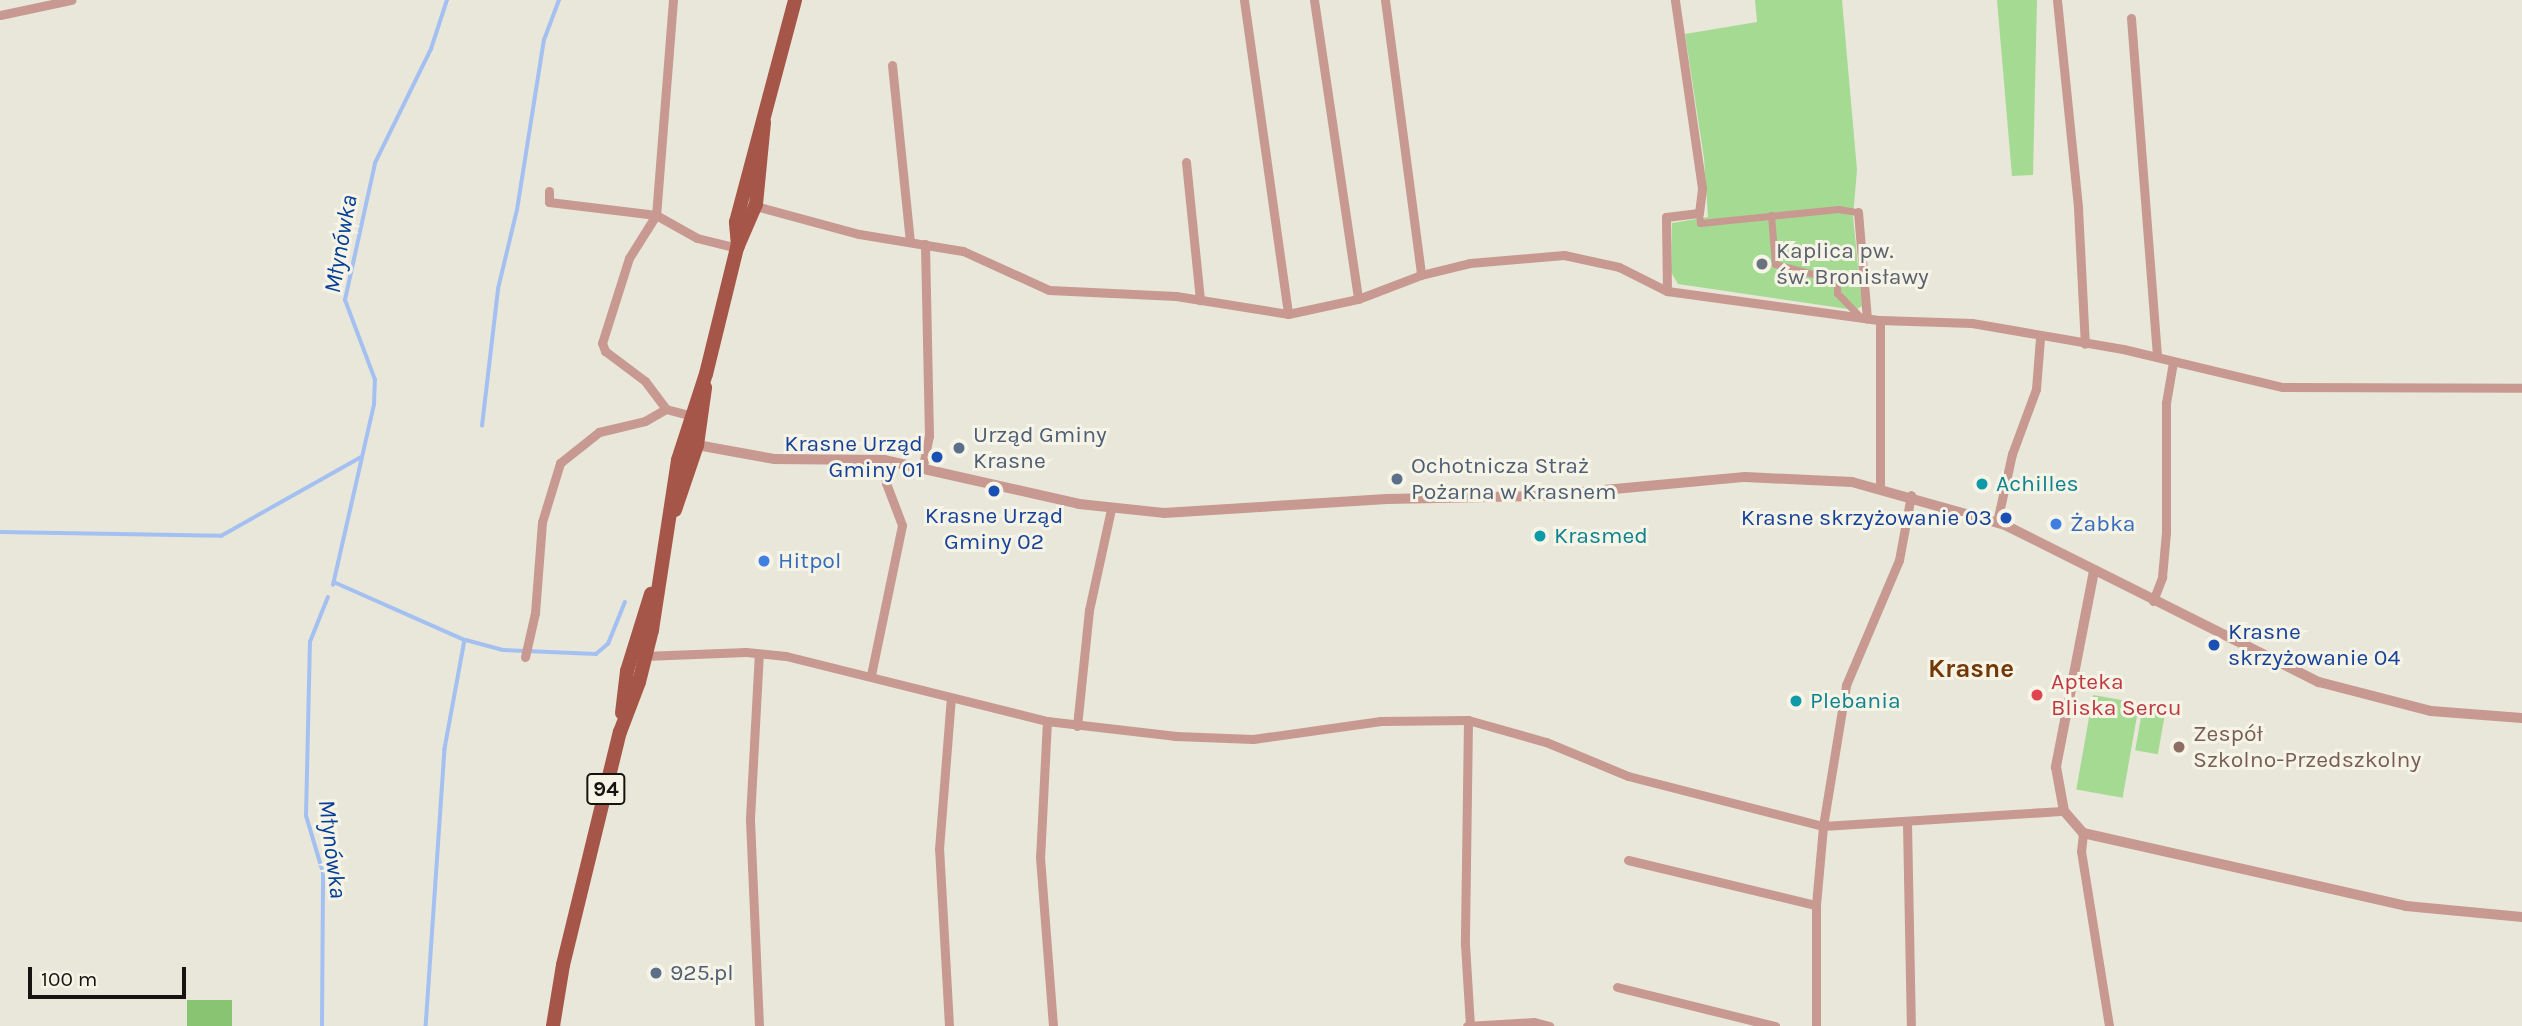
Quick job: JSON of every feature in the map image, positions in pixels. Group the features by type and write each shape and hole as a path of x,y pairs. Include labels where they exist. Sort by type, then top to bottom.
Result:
{"main road":[{"name":"94","path":"738,247 737,215 765,122 795,0"},
{"name":"94","path":"669,524 697,444 706,374 738,247 755,204 765,122"},
{"name":"94","path":"543,1026 563,965 620,732 646,654 678,460 688,420 706,374"},
{"name":"94","path":"620,732 627,671 638,626 657,580"},
{"name":"94","path":"553,1026 563,965"}],"street":[{"path":"0,15 71,0"},
{"path":"673,0 656,215 629,258 602,343 605,351 645,381 666,408 688,420 697,444"},
{"path":"1244,0 1287,314"},
{"path":"1314,0 1358,299"},
{"path":"1385,0 1421,275"},
{"path":"1675,0 1700,160 1700,223 1838,209 1858,212 1864,318"},
{"path":"2057,0 2078,208 2085,344"},
{"path":"2131,18 2157,357"},
{"path":"892,65 909,242"},
{"path":"1186,162 1200,300"},
{"path":"747,176 755,204"},
{"path":"549,191 549,202 656,215 697,238 738,247"},
{"path":"737,215 755,204 838,229 963,251 1049,290 1200,300 1287,314 1358,299 1421,275 1505,257 1564,255 1619,267 1667,291 1880,320 1972,323 2040,338 2157,357 2283,387 2522,388"},
{"path":"1667,291 1666,218 1699,213"},
{"path":"1771,215 1775,264 1837,280 1837,293 1864,318"},
{"path":"923,466 929,436 925,244"},
{"path":"1880,320 1880,487"},
{"path":"1997,522 2012,454 2036,389 2040,338"},
{"path":"2153,601 2161,577 2166,532 2166,403 2173,362"},
{"path":"525,657 535,613 542,522 560,463 600,432 645,421 666,408"},
{"path":"697,444 774,458 884,460 923,466 1111,509 1188,513 1387,499 1539,496 1745,477 1880,487 1997,522 2319,682 2431,711 2522,718"},
{"path":"678,460 697,444"},
{"path":"871,675 902,524 886,483 884,460"},
{"path":"1816,1026 1816,905 1823,826 1846,685 1899,560 1911,495"},
{"path":"1077,726 1088,610 1111,509"},
{"path":"2094,571 2056,767 2064,811 2083,833 2406,906 2522,917"},
{"path":"638,626 646,654"},
{"path":"627,671 646,654 759,654 871,675 1047,721 1077,726 1253,739 1381,721 1468,720 1546,742 1628,776 1823,826 1907,823 2064,811"},
{"path":"759,654 750,818 759,1026"},
{"path":"949,1026 939,849 951,697"},
{"path":"1468,720 1465,944 1469,1026 1534,1022 1549,1026"},
{"path":"1047,721 1040,857 1053,1026"},
{"path":"1907,823 1911,1026"},
{"path":"2083,833 2081,851 2109,1026"},
{"path":"1628,860 1816,905"},
{"path":"1617,987 1775,1026"}],"green space":[{"path":"1755,0 1842,0 1857,170 1853,216 1862,306 1855,310 1678,284 1671,272 1672,223 1708,217 1704,158 1685,34 1757,22"},
{"path":"1997,0 2037,0 2033,175 2012,176"},
{"path":"2093,695 2139,703 2123,798 2076,790"},
{"path":"2143,706 2166,710 2158,754 2135,750"},
{"path":"187,1000 232,1000 232,1026 187,1026"}],"waterway":[{"name":"Młynówka","path":"333,585 374,405 375,380 345,300 375,163 431,49 447,0"},
{"path":"482,426 498,289 517,210 544,40 559,0"},
{"path":"0,532 221,536 361,457"},
{"path":"334,582 465,640 445,749 426,1026"},
{"name":"Młynówka","path":"322,1026 323,873 306,816 310,642 328,597"},
{"path":"466,640 503,650 596,654 608,644 625,602"}],"place":[{"name":"Kaplica pw. św. Bronisławy","path":"1762,264"},
{"name":"Urząd Gminy Krasne","path":"959,448"},
{"name":"Krasne Urząd Gminy 01","path":"937,457"},
{"name":"Ochotnicza Straż Pożarna w Krasnem","path":"1397,479"},
{"name":"Achilles","path":"1982,484"},
{"name":"Krasne Urząd Gminy 02","path":"994,491"},
{"name":"Krasne skrzyżowanie 03","path":"2006,518"},
{"name":"Żabka","path":"2056,524"},
{"name":"Krasmed","path":"1540,536"},
{"name":"Hitpol","path":"764,561"},
{"name":"Krasne skrzyżowanie 04","path":"2214,645"},
{"name":"Apteka Bliska Sercu","path":"2037,695"},
{"name":"Plebania","path":"1796,701"},
{"name":"Zespół Szkolno-Przedszkolny","path":"2179,747"},
{"name":"925.pl","path":"656,973"}],"district":[{"name":"Krasne","path":"1971,669"}]}
